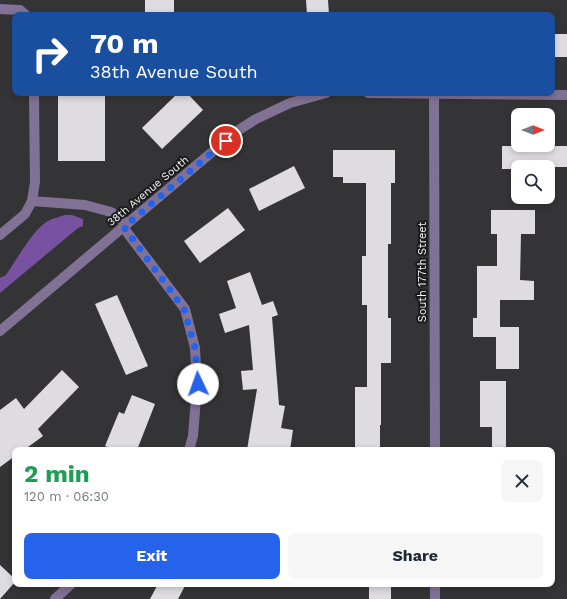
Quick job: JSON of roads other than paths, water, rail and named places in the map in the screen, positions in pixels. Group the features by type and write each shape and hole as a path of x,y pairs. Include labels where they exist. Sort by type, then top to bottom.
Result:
{"street":[{"path":"0,9 20,10 22,12"},
{"path":"555,94 567,94"},
{"path":"0,235 25,214 32,202 35,182 34,96"},
{"name":"38th Avenue South","path":"0,331 238,131 256,119 290,103 315,96"},
{"name":"South 177th Street","path":"434,96 435,447"},
{"path":"32,202 85,205 111,212 125,226 184,309 195,348 198,384 193,436 189,447"},
{"path":"55,599 68,587"},
{"path":"435,587 435,599"}]}
